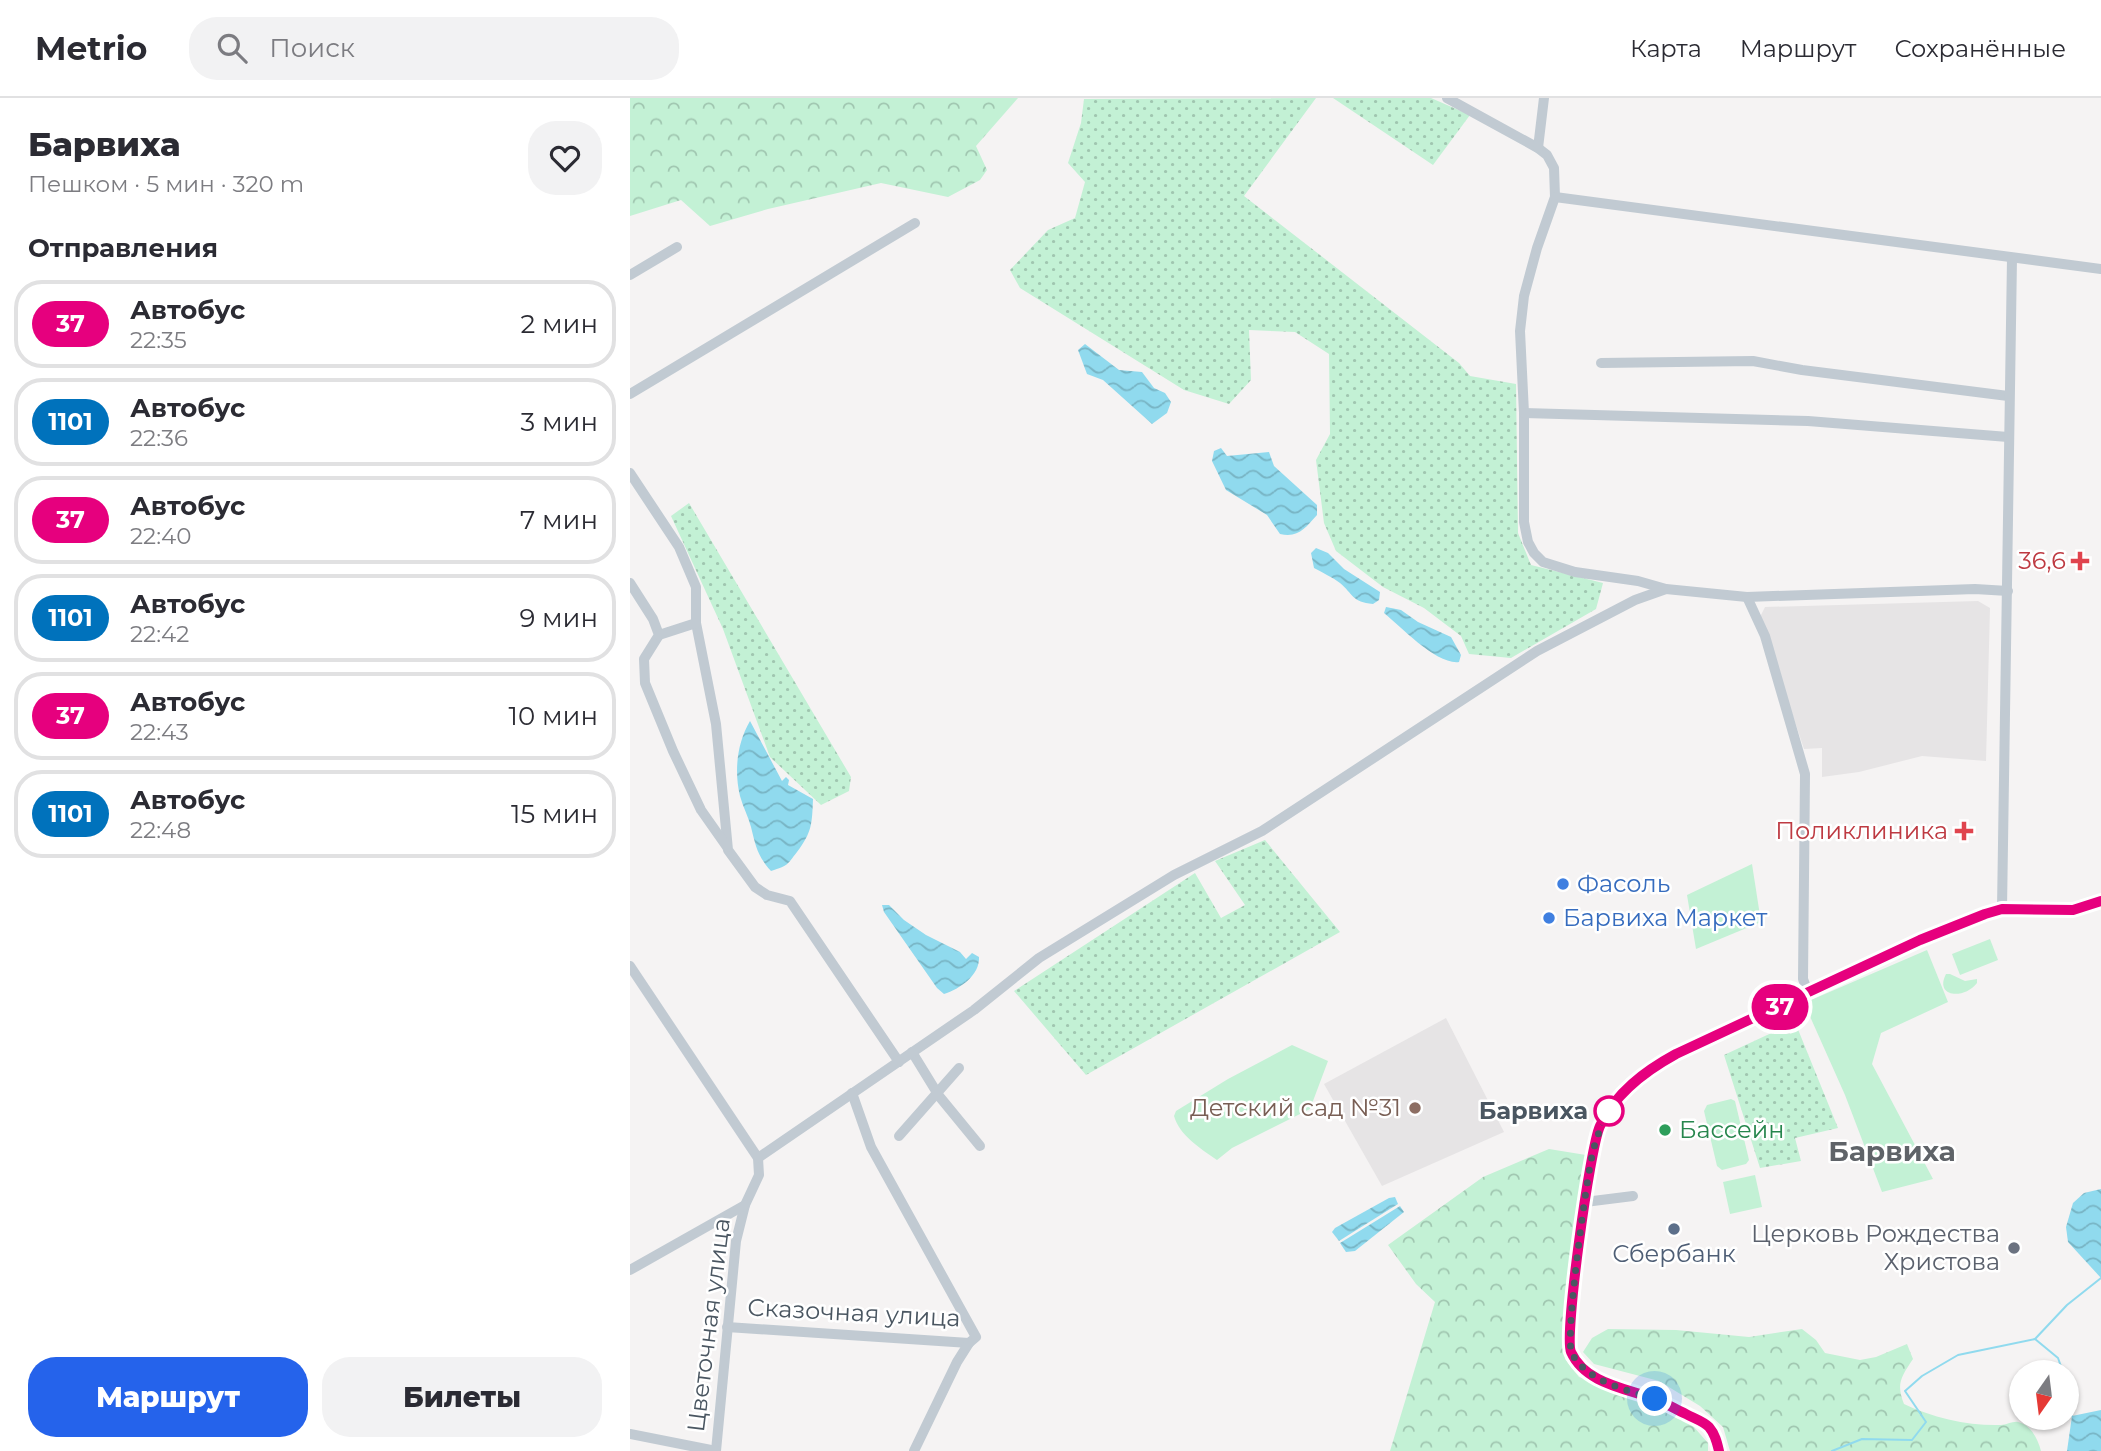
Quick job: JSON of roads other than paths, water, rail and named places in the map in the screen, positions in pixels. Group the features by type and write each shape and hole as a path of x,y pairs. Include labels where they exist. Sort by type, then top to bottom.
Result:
{"main road":[{"path":"1719,1451 1716,1437 1707,1424 1655,1399 1601,1381 1582,1368 1570,1350 1572,1304 1592,1153 1600,1126 1616,1101 1637,1078 1676,1054 1928,937 2002,909 2073,910 2101,901"}],"street":[{"path":"1447,98 1538,148 1547,155 1554,167 1555,197 1537,248 1521,314 1524,523 1528,542 1543,562 1574,572 1638,581 1666,589 1747,597 1975,589 2008,591"},
{"path":"1538,148 1544,98"},
{"path":"1555,197 2101,269"},
{"path":"630,394 915,223"},
{"path":"630,275 677,247"},
{"path":"2002,909 2012,258"},
{"path":"1601,363 1753,361 1802,370 2008,396"},
{"path":"1524,412 1808,421 2008,437"},
{"path":"630,473 679,547 696,587 696,623 716,724 729,850"},
{"path":"630,583 653,619 659,635"},
{"path":"630,966 758,1158 974,1010 1039,958 1174,875 1262,831 1537,651 1622,606 1666,589"},
{"path":"1747,597 1765,636 1805,774 1803,979 1808,993"},
{"path":"696,623 659,635 644,659 645,683 673,751 702,810 755,887 767,895 790,901 899,1062"},
{"path":"912,1052 937,1093 979,1146"},
{"path":"899,1136 958,1068"},
{"path":"852,1093 871,1147 973,1340 957,1362 914,1451"},
{"name":"Цветочная улица","path":"716,1451 736,1241 745,1205 759,1175 758,1158"},
{"path":"1586,1202 1633,1196"},
{"path":"630,1270 745,1205"},
{"name":"Сказочная улица","path":"727,1327 973,1340"},
{"path":"630,1434 716,1451"}],"water":[{"path":"1085,344 1119,370 1142,372 1154,388 1165,393 1171,402 1167,413 1152,424 1103,380 1087,374 1078,350"},
{"path":"1221,448 1227,456 1269,452 1274,466 1317,505 1317,515 1297,533 1280,534 1267,515 1226,490 1212,461 1214,451"},
{"path":"1316,548 1328,553 1344,569 1380,592 1379,600 1373,604 1361,601 1340,583 1314,568 1311,553"},
{"path":"1386,607 1401,610 1418,622 1451,637 1461,655 1459,662 1440,658 1430,652 1384,613"},
{"path":"750,721 782,781 786,777 789,780 788,785 813,799 806,839 787,864 771,871 758,850 738,787 740,748"},
{"path":"882,905 889,905 904,920 926,935 960,952 966,959 972,953 979,957 973,975 956,989 944,994 937,988 884,912"},
{"path":"2101,1189 2101,1278 2068,1242 2066,1227 2073,1203 2084,1193"},
{"path":"1395,1197 1398,1204 1339,1241 1332,1232 1389,1198"},
{"path":"1400,1206 1404,1212 1355,1251 1346,1252 1340,1243"},
{"path":"2101,1410 2101,1451 2067,1451 2070,1430 2079,1430 2079,1415"}],"waterway":[{"path":"2035,1339 2067,1305 2101,1278"},
{"path":"1832,1451 1862,1439 1912,1440 1926,1422 1905,1391 1922,1376 1958,1355 2035,1339 2059,1360"}],"place":[{"name":"36,6","path":"2080,561"},
{"name":"Поликлиника","path":"1964,831"},
{"name":"Фасоль","path":"1563,884"},
{"name":"Барвиха Маркет","path":"1549,918"},
{"name":"Детский сад №31","path":"1415,1108"},
{"name":"Барвиха","path":"1609,1111"},
{"name":"Бассейн","path":"1665,1130"},
{"name":"Сбербанк","path":"1674,1229"},
{"name":"Церковь Рождества Христова","path":"2014,1248"}],"district":[{"name":"Барвиха","path":"1892,1151"}]}
